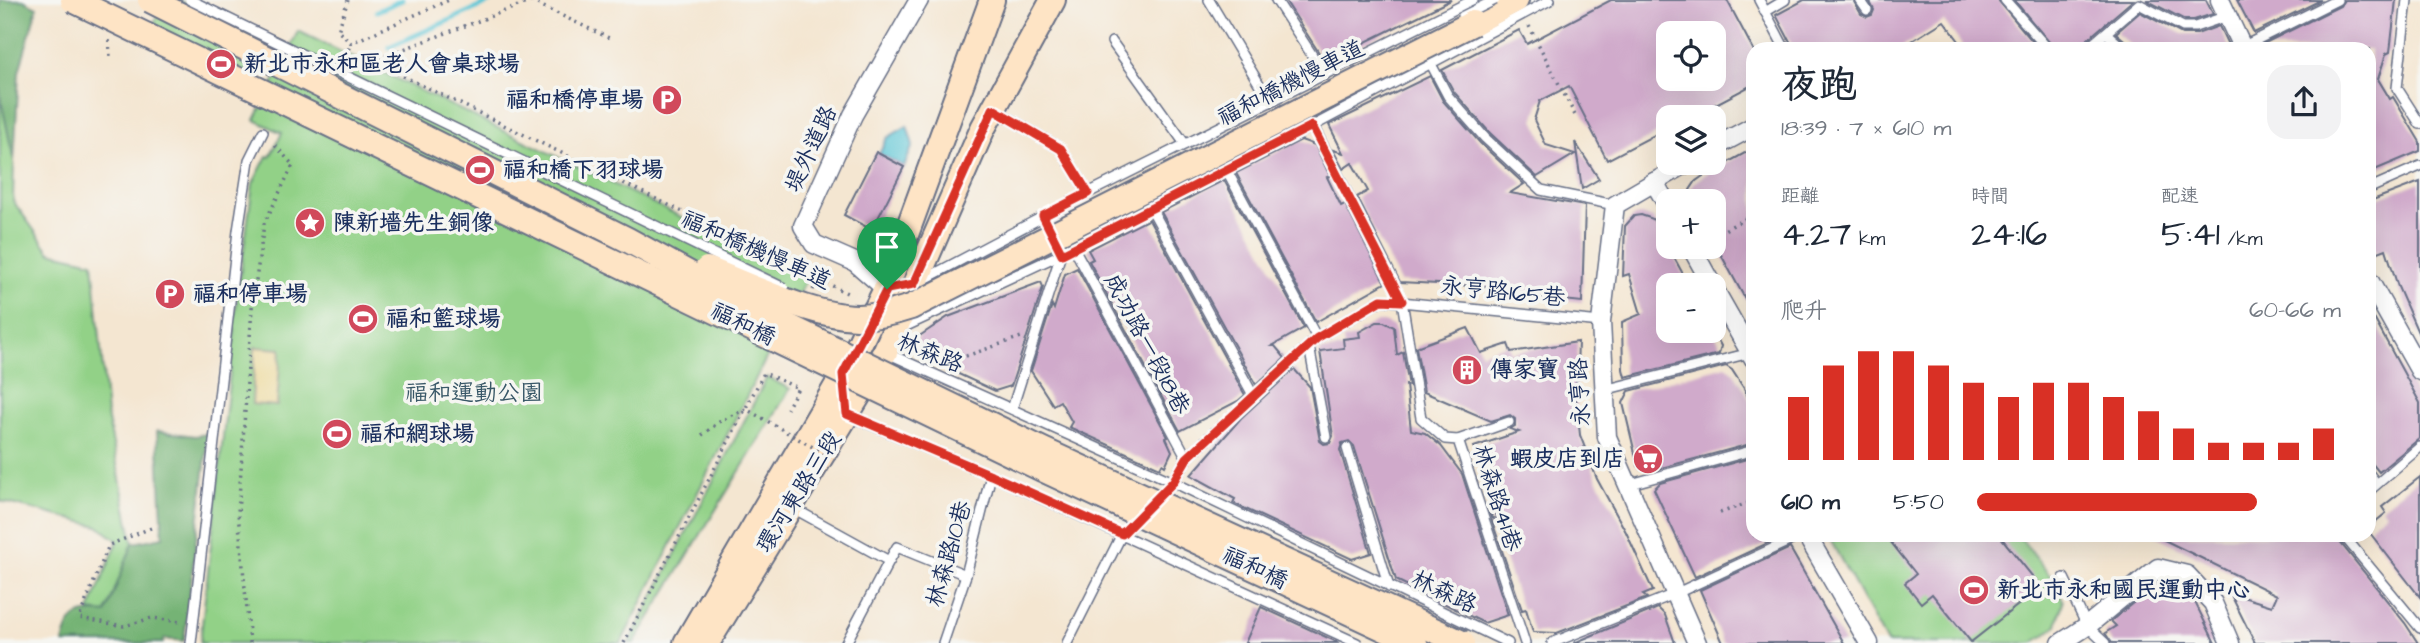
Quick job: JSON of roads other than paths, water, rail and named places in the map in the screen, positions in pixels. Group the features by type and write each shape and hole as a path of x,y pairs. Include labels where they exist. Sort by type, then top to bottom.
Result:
{"main road":[{"name":"福和橋","path":"73,0 1042,469 1415,643"},
{"name":"福和橋","path":"150,0 628,240 757,311 1043,450 1462,643"},
{"name":"環河東路三段","path":"686,643 844,381 887,289 992,0"},
{"name":"環河東路三段","path":"707,643 846,407 889,342 993,109 1053,0"},
{"path":"628,240 813,309 854,317 899,311 928,300 1473,11 1520,7"}],"street":[{"name":"堤外道路","path":"887,289 855,262 814,244 803,226 853,115 919,0"},
{"path":"2223,8 2240,42"},
{"path":"1726,141 1746,130"},
{"path":"1615,205 1665,175"},
{"path":"1654,181 1658,189"},
{"name":"永亨路","path":"1615,205 1601,322 1607,437 1697,643"},
{"path":"2376,293 2420,371"},
{"path":"1726,309 1746,345"},
{"path":"1810,542 1869,643"},
{"path":"2061,643 2087,626 2158,568 2186,575 2213,603 2230,643"}],"lane":[{"name":"福和橋機慢車道","path":"190,0 816,303 866,308 898,304 924,293 1495,0"},
{"path":"1209,0 1270,102"},
{"path":"1276,0 1325,75"},
{"path":"1473,11 1325,75 1088,193 914,284 887,289 889,342 1431,64 1520,7 1550,0"},
{"path":"1759,0 1781,42"},
{"path":"1765,12 1786,0"},
{"path":"1860,0 1867,10"},
{"path":"2005,0 2042,42"},
{"path":"2255,42 2337,0"},
{"path":"2407,0 2397,89 2420,124"},
{"path":"2095,42 2137,2 2183,27 2195,27 2223,8"},
{"path":"2106,33 2116,42"},
{"path":"1112,42 1185,144"},
{"path":"1431,64 1448,96 1485,138 1541,190 1615,205"},
{"path":"993,109 1061,149 1088,193"},
{"name":"林森路41巷","path":"1312,126 1402,301 1421,418 1445,439 1458,440 1525,643"},
{"path":"191,643 238,231 249,160 263,132"},
{"path":"2376,185 2420,166"},
{"path":"1226,169 1317,338"},
{"path":"1151,208 1253,395"},
{"path":"1012,409 1062,254 1043,216"},
{"name":"成功路一段18巷","path":"1074,248 1187,458"},
{"name":"永亨路165巷","path":"1067,643 1122,534 1173,482 1187,458 1317,338 1381,300 1601,322"},
{"name":"林森路","path":"844,381 889,342 926,370 1173,482 1508,643"},
{"path":"1309,346 1326,437"},
{"path":"1604,390 1746,357"},
{"path":"846,407 1122,534 1341,639 1357,643"},
{"path":"1458,440 1509,422"},
{"path":"2376,484 2420,447"},
{"path":"1347,448 1389,587"},
{"path":"1627,485 1746,452"},
{"name":"林森路10巷","path":"943,643 965,575 991,475"},
{"path":"790,506 888,561"},
{"path":"1552,643 1677,593 1787,542"},
{"path":"2349,542 2420,628"},
{"path":"846,643 897,547 965,575"},
{"path":"2064,578 2087,626 2105,643"}],"water":[{"path":"907,126 913,145 904,167 879,154 887,138"}],"waterway":[{"path":"377,11 402,0"},
{"path":"389,47 495,0"}],"place":[{"name":"新北市永和區老人會桌球場","path":"221,64"},
{"name":"福和橋停車場","path":"667,100"},
{"name":"福和橋下羽球場","path":"480,170"},
{"name":"陳新墻先生銅像","path":"310,223"},
{"name":"福和停車場","path":"170,294"},
{"name":"福和籃球場","path":"363,319"},
{"name":"傳家寶","path":"1467,370"},
{"name":"福和網球場","path":"337,434"},
{"name":"蝦皮店到店","path":"1648,459"},
{"name":"新北市永和國民運動中心","path":"1974,590"}],"park label":[{"name":"福和運動公園","path":"474,393"}]}
